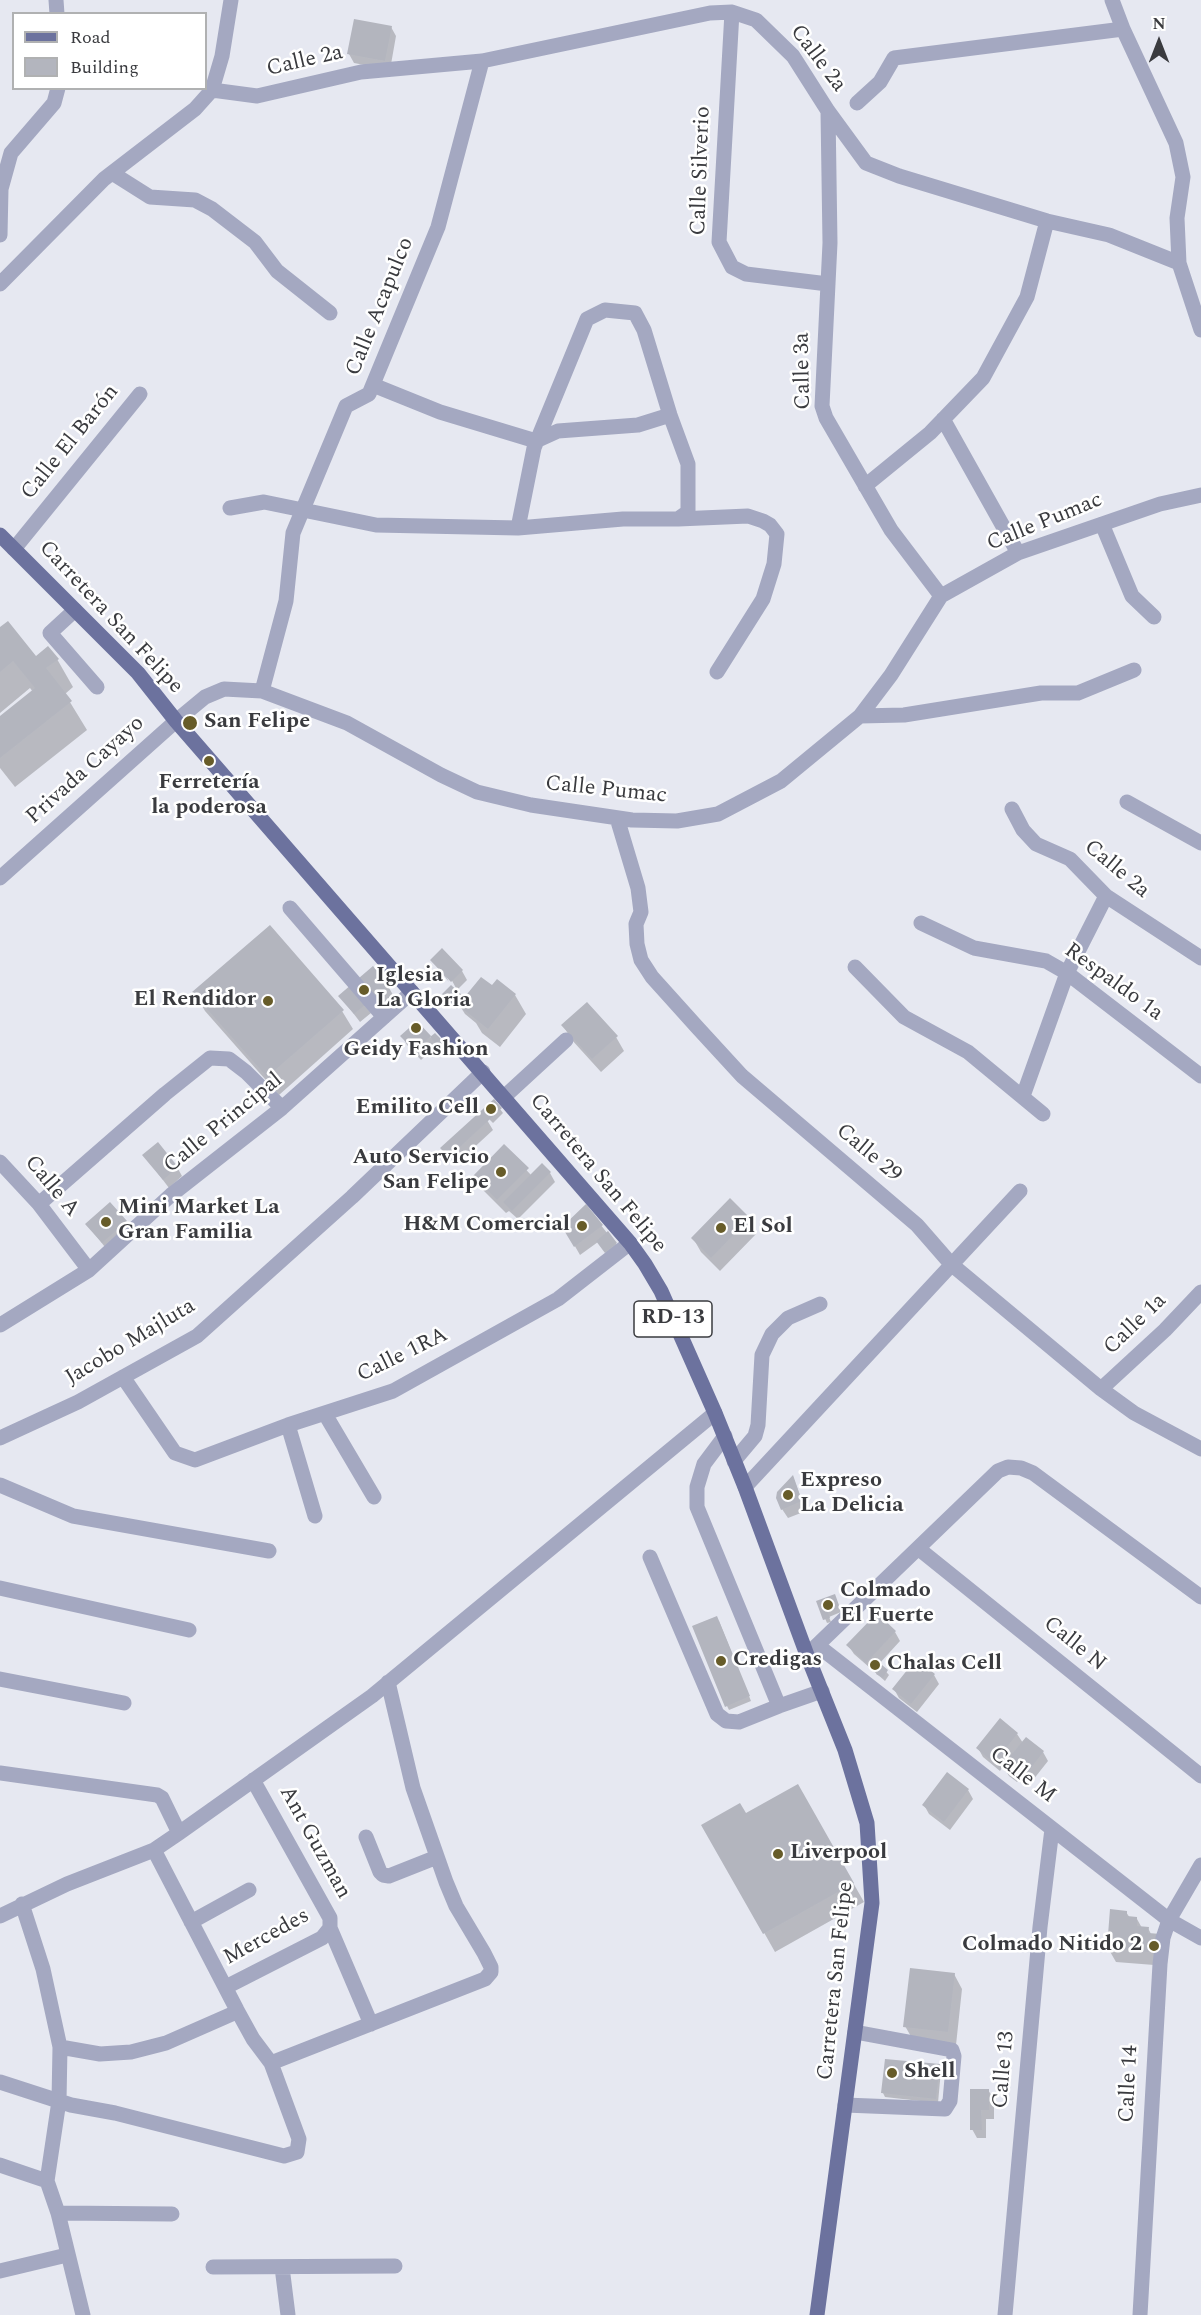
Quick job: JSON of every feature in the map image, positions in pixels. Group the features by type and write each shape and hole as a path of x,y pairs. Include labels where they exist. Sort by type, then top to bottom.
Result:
{"main road":[{"name":"Carretera San Felipe","path":"0,535 138,673 176,721 630,1243 661,1291 716,1413 812,1650 822,1691 845,1750 867,1823 872,1903 817,2315"}],"street":[{"path":"0,284 112,173 195,109 212,90 222,56 231,0"},
{"path":"1112,0 1123,29 1176,143 1183,177 1177,218 1179,263 1201,330"},
{"name":"Calle 2a","path":"212,90 257,96 361,72 482,61 710,13 732,12 756,20 793,56 828,111 866,163 899,176 1047,221 1108,235 1179,263"},
{"name":"Calle Silverio","path":"732,12 719,242 732,267 746,274 828,284"},
{"path":"857,103 880,82 894,58 1123,29"},
{"name":"Calle Acapulco","path":"262,691 286,602 293,533 346,406 369,394 438,227 482,61"},
{"path":"0,235 1,189 11,153 54,103 57,90"},
{"name":"Calle 3a","path":"828,111 830,243 822,406 826,418 891,530 941,596"},
{"path":"112,173 150,197 195,200 212,209 255,243 277,271 330,313"},
{"path":"865,486 930,433 983,378 1027,297 1047,221"},
{"path":"518,528 536,441 587,319 605,310 635,313 644,330 670,415 688,464 688,512 678,519"},
{"path":"373,385 440,412 536,441 558,431 638,425 670,415"},
{"name":"Calle El Barón","path":"14,549 140,394"},
{"path":"943,419 1018,553"},
{"name":"Calle Pumac","path":"176,721 205,697 224,689 262,691 347,723 441,775 477,792 531,806 617,818 677,821 718,814 780,781 860,716 891,675 941,596 1018,553 1160,504 1201,495"},
{"path":"230,508 264,502 376,525 518,528 623,519 748,516 763,521 771,525 777,534 774,564 763,599 717,672"},
{"path":"1102,524 1132,596 1154,617"},
{"path":"75,610 50,633 97,687"},
{"path":"860,716 904,715 1041,693 1078,693 1134,670"},
{"name":"Privada Cayayo","path":"0,878 176,721"},
{"path":"1127,802 1201,843"},
{"name":"Calle 2a","path":"1012,809 1023,830 1036,844 1070,859 1106,896 1201,958"},
{"name":"Calle 29","path":"617,818 638,888 641,912 636,924 641,960 652,977 742,1076 917,1225 951,1264 1101,1389 1134,1413 1201,1449"},
{"path":"1023,1096 1067,973 1106,896"},
{"path":"290,908 384,1017"},
{"name":"Respaldo 1a","path":"921,923 974,948 1046,961 1067,973 1201,1076"},
{"path":"855,967 904,1017 968,1052 1043,1114"},
{"name":"Calle Principal","path":"0,1325 89,1270 171,1195 282,1108 412,992"},
{"path":"504,1096 566,1040"},
{"path":"39,1204 165,1094 210,1058 229,1059 246,1072 282,1108"},
{"name":"Jacobo Majluta","path":"0,1438 78,1402 197,1336 352,1197 483,1072"},
{"name":"Calle A","path":"0,1162 39,1204 89,1270"},
{"path":"745,1487 1020,1191"},
{"name":"Calle 1RA","path":"123,1377 175,1453 195,1460 288,1425 393,1391 558,1299 630,1243"},
{"name":"Calle 1a","path":"1101,1389 1165,1330 1201,1292"},
{"path":"734,1461 755,1436 758,1425 762,1355 772,1334 788,1318 820,1304"},
{"path":"1,1913 154,1850 179,1833 388,1682 716,1413"},
{"path":"325,1414 374,1497"},
{"path":"288,1425 315,1516"},
{"path":"725,1436 704,1464 697,1487 698,1507 779,1706"},
{"path":"812,1650 919,1549 998,1470 1015,1466 1033,1473 1201,1597"},
{"path":"0,1485 73,1516 269,1551"},
{"name":"Calle N","path":"919,1549 1201,1776"},
{"path":"650,1557 717,1714 726,1721 739,1722 822,1691"},
{"path":"0,1588 189,1630"},
{"name":"Calle M","path":"812,1650 1052,1829 1169,1920 1201,1938"},
{"path":"0,1679 124,1703"},
{"path":"271,2063 484,1979 491,1972 484,1953 456,1906 437,1857 413,1788 388,1682"},
{"path":"0,1773 157,1795 162,1798 179,1833"},
{"name":"Ant Guzman","path":"253,1780 330,1917 330,1928 370,2024"},
{"name":"Calle 13","path":"1005,2315 1040,1928 1052,1829"},
{"path":"366,1837 383,1875 389,1876 437,1857"},
{"path":"0,2082 59,2101 284,2156 297,2152 299,2139 271,2063 253,2039 237,2010 154,1850"},
{"name":"Calle 14","path":"1140,2315 1163,1938 1169,1920 1201,1865"},
{"path":"192,1922 249,1890"},
{"path":"22,1904 42,1970 60,2047 59,2101 47,2181 58,2213 83,2315"},
{"name":"Mercedes","path":"226,1987 322,1938 330,1928"},
{"path":"60,2047 100,2054 131,2052 166,2043 237,2010"},
{"path":"845,2105 945,2109 950,2101 954,2056 952,2050 855,2032"},
{"path":"0,2165 47,2181"},
{"path":"0,2176 25,2172"},
{"path":"58,2213 172,2214"},
{"path":"0,2271 67,2255"},
{"path":"213,2267 395,2266"},
{"path":"282,2267 288,2315"}],"building":[{"path":"354,19 392,26 385,61 347,54"},
{"path":"8,621 36,656 48,646 59,659 46,668 72,701 0,758 0,716 35,688 13,661 0,672 0,627"},
{"name":"El Rendidor","path":"270,925 344,1010 267,1077 192,992"},
{"path":"442,948 463,970 451,982 430,960"},
{"name":"Iglesia La Gloria","path":"373,966 389,985 354,1014 338,996"},
{"path":"481,977 492,985 497,979 516,994 488,1029 458,1005"},
{"path":"451,985 463,996 454,1006 442,994"},
{"path":"587,1002 618,1036 592,1059 561,1025"},
{"name":"Geidy Fashion","path":"417,1021 431,1036 415,1051 400,1036"},
{"path":"435,1033 441,1039 436,1044 430,1037"},
{"path":"494,1099 502,1108 449,1157 440,1148"},
{"path":"158,1142 178,1167 163,1180 142,1155"},
{"name":"Auto Servicio San Felipe","path":"504,1144 529,1168 497,1200 473,1176"},
{"path":"542,1163 551,1172 512,1211 503,1202"},
{"name":"El Sol","path":"730,1198 750,1218 711,1258 691,1238"},
{"name":"Mini Market La Gran Familia","path":"110,1202 127,1221 102,1243 85,1224"},
{"name":"H&M Comercial","path":"586,1204 603,1225 574,1247 562,1227"},
{"path":"608,1231 617,1243 605,1253 596,1241"},
{"name":"Expreso La Delicia","path":"793,1475 802,1501 781,1510 776,1498 777,1492"},
{"name":"Colmado El Fuerte","path":"835,1594 840,1608 828,1612 830,1618 823,1620 816,1601"},
{"path":"877,1613 896,1631 866,1663 846,1645"},
{"name":"Credigas","path":"717,1616 750,1696 725,1707 692,1626"},
{"name":"Chalas Cell","path":"874,1659 881,1664 875,1671 869,1667"},
{"path":"916,1659 935,1674 911,1704 892,1689"},
{"path":"882,1665 888,1670 883,1678 876,1674"},
{"path":"1000,1718 1018,1733 994,1763 976,1748"},
{"path":"1026,1737 1044,1751 1024,1777 1015,1770 1011,1774 1002,1766"},
{"path":"947,1772 969,1789 944,1822 922,1805"},
{"name":"Liverpool","path":"798,1784 854,1883 763,1934 701,1825 740,1803 746,1813"},
{"path":"1110,1909 1127,1911 1127,1916 1137,1917 1137,1926 1149,1927 1148,1933 1161,1934 1159,1953 1107,1948"},
{"path":"910,1968 955,1973 948,2032 903,2027"},
{"path":"885,2059 940,2064 936,2099 881,2093"},
{"path":"970,2089 989,2089 989,2110 981,2110 982,2130 970,2130"}],"place":[{"name":"San Felipe","path":"190,723"},
{"name":"Ferretería la poderosa","path":"209,761"},
{"name":"Iglesia La Gloria","path":"364,990"},
{"name":"El Rendidor","path":"268,1001"},
{"name":"Geidy Fashion","path":"416,1028"},
{"name":"Emilito Cell","path":"491,1109"},
{"name":"Auto Servicio San Felipe","path":"501,1172"},
{"name":"Mini Market La Gran Familia","path":"106,1222"},
{"name":"H&M Comercial","path":"582,1226"},
{"name":"El Sol","path":"721,1228"},
{"name":"Expreso La Delicia","path":"788,1495"},
{"name":"Colmado El Fuerte","path":"828,1605"},
{"name":"Credigas","path":"721,1661"},
{"name":"Chalas Cell","path":"875,1665"},
{"name":"Liverpool","path":"778,1854"},
{"name":"Colmado Nitido 2","path":"1154,1946"},
{"name":"Shell","path":"892,2073"}]}
